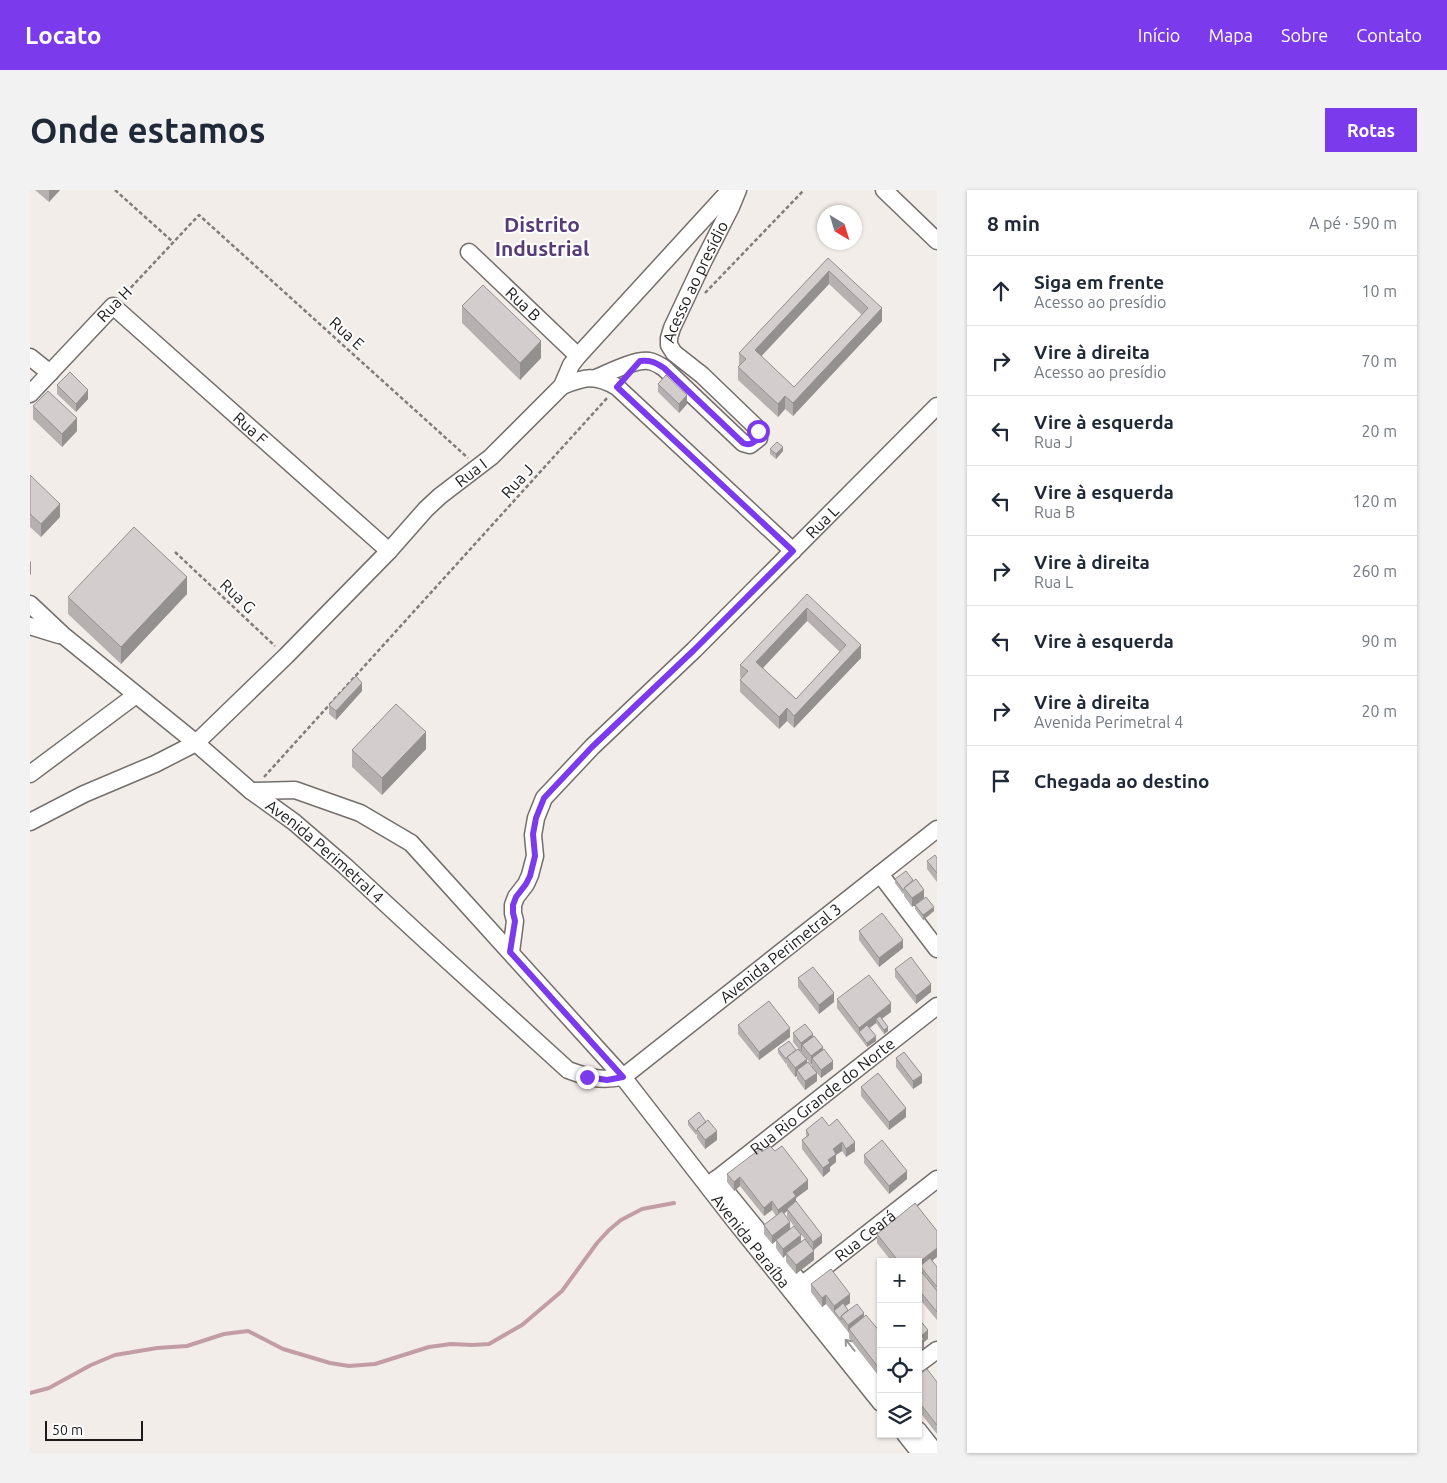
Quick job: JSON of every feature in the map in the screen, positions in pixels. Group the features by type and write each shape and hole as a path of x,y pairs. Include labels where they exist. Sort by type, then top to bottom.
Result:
{"street":[{"name":"Rua I","path":"30,822 84,794 155,764 196,743 286,656 440,496 491,457 562,386 571,365 578,356 730,190"},
{"name":"Acesso ao presídio","path":"596,378 640,361 649,360 664,368 743,443 750,445 759,438 760,434 756,427 674,352 669,345 672,328 738,190"},
{"path":"884,190 937,241"},
{"name":"Rua B","path":"469,252 578,356"},
{"name":"Rua H","path":"30,394 113,306"},
{"name":"Rua F","path":"113,306 388,551"},
{"path":"30,356 50,372"},
{"path":"562,386 586,378 596,378 617,387 793,551"},
{"name":"Rua L","path":"510,952 515,921 513,905 530,876 535,856 533,834 536,818 544,798 592,747 694,650 937,406"},
{"name":"Avenida Perimetral 4","path":"30,604 64,636 196,743 251,791 294,822 345,866 568,1070 598,1079 627,1074"},
{"path":"30,626 64,636"},
{"path":"30,774 136,695"},
{"name":"Avenida Paraíba","path":"251,791 295,790 360,813 411,842 510,952 627,1074 878,1393"},
{"name":"Avenida Perimetral 3","path":"627,1074 937,829"},
{"path":"880,874 937,949"},
{"name":"Rua Rio Grande do Norte","path":"712,1183 937,1006"},
{"name":"Rua Ceará","path":"797,1289 937,1179"},
{"path":"922,1361 937,1350"},
{"path":"922,1435 936,1453"},
{"path":"901,1438 903,1453"},
{"path":"908,1438 920,1453"}],"path":[{"path":"115,190 173,242"},
{"path":"705,293 804,190"},
{"name":"Rua H","path":"113,306 199,215"},
{"name":"Rua E","path":"199,215 479,467"},
{"name":"Rua J","path":"251,791 617,387"},
{"name":"Rua G","path":"175,552 286,656"}],"building":[{"path":"828,258 882,308 793,403 785,396 778,404 738,367 746,359 739,353","holes":["829,271 868,308 794,387 755,350"]},
{"path":"483,285 541,341 520,363 462,306"},
{"path":"70,372 88,390 76,404 57,385"},
{"path":"666,375 687,395 679,404 658,384"},
{"path":"48,391 77,418 62,434 33,406"},
{"path":"777,442 783,447 776,454 770,449"},
{"path":"30,475 60,504 41,524 30,514"},
{"path":"134,527 187,577 121,647 68,597"},
{"path":"807,594 861,645 794,716 787,708 779,717 740,680 748,671 740,665","holes":["807,608 846,645 796,699 756,662"]},
{"path":"356,676 362,683 336,711 329,705"},
{"path":"396,704 426,732 382,778 352,750"},
{"path":"935,855 937,858 937,873 927,861"},
{"path":"906,871 913,880 903,890 895,879"},
{"path":"916,879 924,890 912,898 904,888"},
{"path":"926,897 934,907 923,915 915,905"},
{"path":"882,913 903,940 879,958 859,931"},
{"path":"911,957 931,984 916,996 895,969"},
{"path":"813,967 834,993 819,1005 798,978"},
{"path":"869,975 891,1003 859,1028 837,999"},
{"path":"769,1001 790,1028 759,1052 738,1025"},
{"path":"880,1016 888,1027 884,1030 876,1019"},
{"path":"805,1024 813,1034 801,1043 793,1033"},
{"path":"867,1025 876,1036 867,1043 859,1032"},
{"path":"814,1036 823,1047 811,1056 802,1045"},
{"path":"789,1041 796,1050 786,1059 778,1049"},
{"path":"798,1049 807,1059 795,1068 787,1057"},
{"path":"824,1049 833,1061 821,1070 812,1058"},
{"path":"904,1052 922,1075 913,1081 896,1058"},
{"path":"808,1062 817,1073 805,1081 797,1070"},
{"path":"878,1073 906,1108 889,1122 861,1087"},
{"path":"699,1112 706,1122 696,1131 688,1121"},
{"path":"822,1117 829,1126 837,1119 855,1142 846,1149 842,1142 833,1149 836,1154 828,1160 830,1163 823,1168 802,1140 809,1135 806,1130"},
{"path":"708,1120 717,1131 705,1140 697,1129"},
{"path":"882,1140 907,1171 889,1186 864,1155"},
{"path":"770,1146 775,1151 782,1146 808,1180 793,1192 796,1196 778,1210 772,1201 764,1208 740,1177 734,1182 727,1174 760,1149 762,1152"},
{"path":"796,1201 822,1235 813,1242 787,1209"},
{"path":"915,1203 937,1231 937,1248 922,1260 922,1258 896,1258 877,1234"},
{"path":"782,1211 790,1222 772,1236 764,1225"},
{"path":"794,1226 801,1235 783,1249 776,1240"},
{"path":"805,1239 814,1251 796,1265 786,1253"},
{"path":"930,1258 937,1267 937,1287 922,1268 922,1264"},
{"path":"831,1269 850,1294 834,1306 826,1295 822,1298 811,1284"},
{"path":"922,1272 937,1291 937,1312 922,1294"},
{"path":"843,1303 848,1310 841,1316 841,1320 834,1311"},
{"path":"857,1304 864,1313 848,1325 841,1316"},
{"path":"866,1315 877,1328 877,1366 849,1329"},
{"path":"922,1323 928,1330 922,1335"},
{"path":"927,1369 937,1382 937,1425 922,1406 922,1372"}],"waterway":[{"path":"30,1393 49,1388 91,1365 115,1355 157,1348 187,1346 224,1334 248,1331 283,1349 330,1363 349,1366 375,1364 429,1347 451,1344 489,1344 522,1325 562,1291 597,1243 621,1220 642,1209 674,1203"}],"district":[{"name":"Distrito Industrial","path":"542,237"}],"route":[{"path":"587,1077 607,1080 623,1077 510,952 515,921 513,905 530,876 535,856 533,834 539,809 544,798 563,776 694,650 793,551 617,387 640,361 649,360 664,368 743,443 750,445 753,443 759,438 760,434 758,431"}]}
